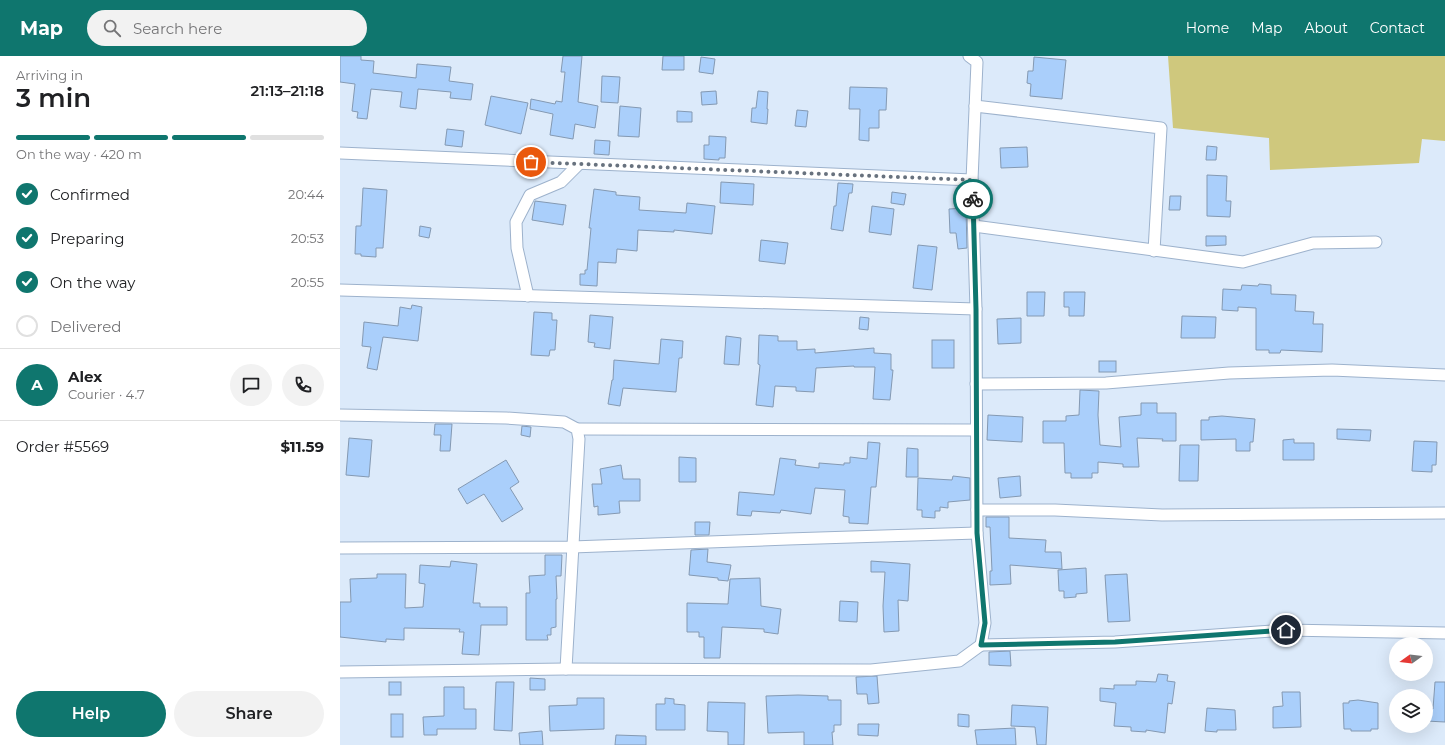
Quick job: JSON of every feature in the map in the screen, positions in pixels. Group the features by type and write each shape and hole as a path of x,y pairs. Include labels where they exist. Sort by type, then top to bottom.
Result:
{"street":[{"path":"974,58 975,106 972,180 976,309 977,533 985,623 981,645"},
{"path":"975,106 1161,128 1154,251"},
{"path":"340,153 972,180"},
{"path":"528,296 517,248 516,222 530,195 562,182 579,164"},
{"path":"974,226 1242,262 1313,243 1376,242"},
{"path":"340,290 976,309"},
{"path":"976,384 1106,383 1229,373 1332,370 1445,375"},
{"path":"340,415 506,418 564,422 577,428 976,430"},
{"path":"566,669 572,547 580,439 577,428"},
{"path":"977,510 1055,510 1162,515 1445,513"},
{"path":"340,548 572,547 788,538 977,533"},
{"path":"340,672 566,669 871,670 958,661 981,645 1115,642 1286,630 1445,633"}],"shaded area":[{"path":"1168,56 1445,56 1445,141 1422,139 1419,163 1270,170 1269,138 1173,128"}],"building":[{"path":"340,56 361,56 361,60 374,61 373,73 416,78 417,64 451,67 449,81 473,84 471,100 450,98 451,92 418,89 416,109 400,107 402,92 371,89 367,119 357,118 358,112 352,111 355,84 340,82"},
{"path":"563,56 582,56 578,102 598,106 595,128 575,124 573,139 550,135 553,114 530,109 531,99 555,104 556,101 562,102 565,72 561,72"},
{"path":"663,56 684,56 684,70 662,70"},
{"path":"701,57 715,59 713,74 699,72"},
{"path":"1034,57 1066,60 1062,99 1030,96 1031,84 1027,83 1028,71 1033,71"},
{"path":"602,76 620,77 618,103 601,102"},
{"path":"850,87 887,88 886,110 879,110 879,128 869,128 869,141 859,140 860,109 849,109"},
{"path":"716,91 717,104 702,105 701,92"},
{"path":"758,91 768,92 767,124 751,122 752,108 756,108"},
{"path":"491,96 528,103 521,134 485,125"},
{"path":"620,106 641,108 639,137 618,136"},
{"path":"797,110 808,111 806,127 795,126"},
{"path":"677,111 692,112 692,122 677,122"},
{"path":"447,129 464,131 462,147 445,145"},
{"path":"709,136 726,137 725,158 719,158 719,160 704,159 704,145 709,145"},
{"path":"595,140 610,141 609,155 594,154"},
{"path":"1207,146 1217,147 1216,160 1206,160"},
{"path":"1027,147 1028,167 1001,168 1000,148"},
{"path":"1207,175 1227,176 1226,201 1231,201 1230,217 1207,216"},
{"path":"721,182 754,184 753,205 720,203"},
{"path":"838,183 853,184 852,193 849,193 843,231 831,229 834,206 836,206"},
{"path":"363,188 387,190 383,248 376,248 376,257 355,254 356,226 361,226"},
{"path":"594,189 616,192 616,195 640,197 639,210 686,213 687,203 715,206 712,234 674,230 674,232 638,230 637,251 617,249 616,263 598,262 597,286 580,285 580,274 585,274 585,270 587,270 591,228 589,228"},
{"path":"892,192 906,194 904,205 891,203"},
{"path":"1170,196 1181,196 1180,210 1169,210"},
{"path":"535,201 566,205 563,225 532,220"},
{"path":"872,206 894,209 891,235 869,232"},
{"path":"966,208 967,248 958,249 956,233 950,233 949,209"},
{"path":"420,226 431,228 429,238 419,236"},
{"path":"1206,236 1226,236 1226,245 1206,246"},
{"path":"761,240 788,243 785,264 759,261"},
{"path":"918,245 937,247 932,290 913,288"},
{"path":"1259,284 1271,285 1271,294 1296,295 1295,311 1314,312 1313,324 1323,324 1322,352 1281,350 1280,353 1269,353 1269,350 1256,350 1256,308 1238,307 1238,311 1222,310 1223,289 1241,290 1242,285 1258,286"},
{"path":"1027,292 1045,292 1044,316 1027,316"},
{"path":"1064,292 1085,292 1084,316 1069,316 1069,307 1064,307"},
{"path":"412,305 422,307 418,341 383,337 377,370 367,368 371,347 362,346 364,322 398,326 400,307 411,309"},
{"path":"534,312 552,313 552,320 557,320 555,350 550,350 549,356 531,355"},
{"path":"590,315 613,317 610,349 594,347 595,343 588,342"},
{"path":"1182,316 1216,317 1215,338 1181,338"},
{"path":"860,317 869,318 868,330 859,329"},
{"path":"1021,318 1021,343 998,344 997,319"},
{"path":"759,335 778,336 778,341 797,341 797,350 815,349 815,353 874,348 874,353 891,354 891,370 893,370 890,400 873,399 875,367 854,366 816,368 814,392 796,391 796,387 775,386 773,407 756,405 760,365 758,364"},
{"path":"726,336 741,338 739,365 724,364"},
{"path":"661,339 683,341 682,358 679,358 676,392 623,388 620,406 608,404 613,380 614,360 659,364"},
{"path":"932,340 954,340 954,368 932,368"},
{"path":"1099,361 1116,361 1116,372 1099,372"},
{"path":"1080,390 1099,391 1098,415 1100,445 1121,447 1119,417 1141,415 1141,403 1157,403 1157,413 1176,413 1176,441 1137,438 1139,467 1123,467 1123,464 1098,462 1098,473 1092,473 1092,478 1071,478 1071,473 1065,473 1064,443 1043,443 1043,421 1066,421 1066,416 1079,415"},
{"path":"988,415 1023,417 1022,442 987,440"},
{"path":"1222,416 1255,419 1253,442 1250,442 1250,451 1236,451 1236,439 1201,440 1201,420 1209,420 1209,417"},
{"path":"435,424 452,424 450,451 440,451 441,435 434,435"},
{"path":"522,426 531,427 530,437 521,435"},
{"path":"1337,429 1371,430 1370,441 1337,439"},
{"path":"349,438 372,440 369,477 346,475"},
{"path":"1294,439 1294,443 1314,443 1314,460 1283,460 1283,440"},
{"path":"1414,441 1437,442 1436,465 1432,465 1432,472 1412,471"},
{"path":"868,442 880,443 876,487 871,487 868,524 849,523 849,517 843,516 845,490 815,488 811,514 781,510 780,513 752,511 751,516 737,515 739,492 774,495 780,458 796,460 795,465 819,468 819,463 844,465 844,463 850,463 850,457 867,459"},
{"path":"1180,445 1199,445 1198,481 1179,481"},
{"path":"907,448 918,449 918,477 906,477"},
{"path":"679,457 696,458 696,482 679,482"},
{"path":"506,460 519,482 510,488 523,509 502,522 484,494 467,504 458,489"},
{"path":"621,465 623,479 640,479 640,501 619,501 620,513 598,515 598,506 594,507 592,484 602,484 600,469"},
{"path":"953,476 970,478 970,500 948,502 948,508 940,507 940,511 935,511 935,518 922,517 922,510 917,510 918,478 952,480"},
{"path":"1020,476 1021,496 1000,498 998,478"},
{"path":"986,517 1009,517 1009,538 1046,540 1045,552 1061,552 1062,569 1010,565 1011,584 990,585 990,571 992,571 990,527 986,527"},
{"path":"695,522 710,522 709,535 695,535"},
{"path":"708,549 707,562 731,565 728,581 718,580 718,578 689,575 691,550"},
{"path":"545,555 562,555 561,576 556,576 556,627 551,628 551,635 547,635 548,640 526,640 526,593 530,593 529,576 545,575"},
{"path":"451,561 477,564 473,603 480,603 480,607 507,607 507,625 481,625 479,655 462,654 464,632 459,632 460,629 404,628 404,640 386,639 386,642 340,637 340,602 351,602 350,579 377,578 377,574 406,574 405,608 423,607 425,584 419,583 420,565 450,567"},
{"path":"871,561 910,564 908,601 898,600 899,631 884,632 883,606 885,572 871,572"},
{"path":"1086,568 1087,593 1076,594 1076,597 1064,598 1064,591 1059,591 1058,570"},
{"path":"1127,574 1130,621 1108,622 1105,575"},
{"path":"760,578 761,606 781,609 778,634 764,632 764,629 722,627 720,658 704,658 704,637 699,637 699,632 687,632 687,603 728,604 730,579"},
{"path":"840,601 858,602 857,622 839,621"},
{"path":"1010,651 1011,666 989,665 989,652"},
{"path":"1158,674 1168,675 1167,681 1175,682 1172,704 1168,703 1165,733 1146,730 1146,732 1131,731 1131,727 1114,726 1116,703 1100,701 1100,688 1114,689 1114,685 1136,685 1136,681 1156,682"},
{"path":"877,676 879,703 868,704 867,694 857,694 856,677"},
{"path":"530,678 545,679 545,690 530,690"},
{"path":"389,682 401,682 401,695 389,695"},
{"path":"496,682 514,682 512,731 494,730"},
{"path":"1435,682 1445,682 1445,722 1433,721"},
{"path":"444,687 464,687 464,709 476,709 476,729 437,729 437,735 424,735 423,717 444,716"},
{"path":"1282,692 1300,692 1301,727 1273,728 1273,707 1283,706"},
{"path":"766,696 828,696 828,700 841,700 841,725 834,725 834,732 832,732 833,745 804,745 804,732 768,733"},
{"path":"577,698 604,698 604,729 550,731 549,706 577,705"},
{"path":"665,698 674,699 674,704 685,705 685,730 656,730 656,704 665,704"},
{"path":"1358,700 1378,703 1378,729 1371,729 1371,731 1351,731 1351,729 1344,729 1343,703"},
{"path":"708,702 745,703 744,745 728,745 728,732 707,731"},
{"path":"1012,705 1048,707 1046,745 1037,745 1035,727 1011,726"},
{"path":"1207,708 1235,710 1236,730 1217,730 1217,732 1205,731"},
{"path":"391,714 403,714 403,737 391,737"},
{"path":"958,714 969,715 969,727 958,726"},
{"path":"858,724 879,724 878,736 858,735"},
{"path":"1015,728 1016,745 977,745 975,730"},
{"path":"542,731 543,745 520,745 519,733"},
{"path":"616,735 646,736 646,745 615,745"}],"way so far":[{"path":"531,162 972,180 973,199"}],"route":[{"path":"973,199 976,309 977,533 985,623 981,645 1115,642 1286,630"}]}
